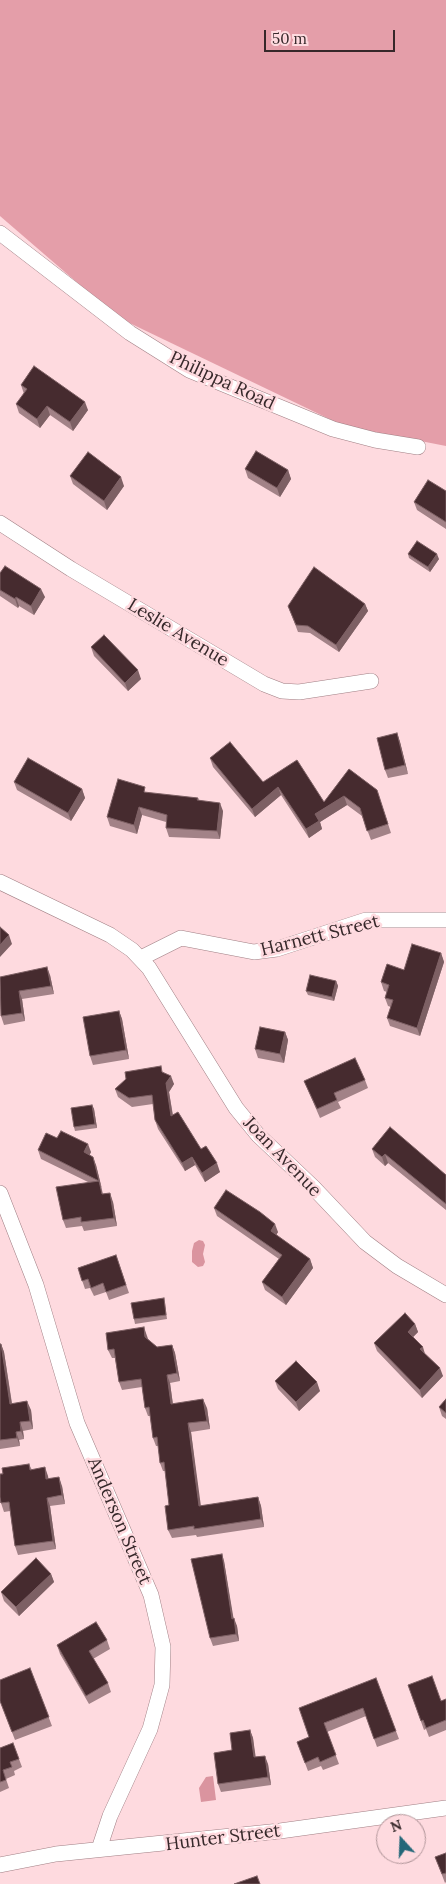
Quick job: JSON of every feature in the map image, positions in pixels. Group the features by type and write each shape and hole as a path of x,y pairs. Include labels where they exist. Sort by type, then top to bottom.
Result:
{"street":[{"name":"Philippa Road","path":"0,233 130,333 189,370 334,429 375,440 418,447"},
{"name":"Leslie Avenue","path":"0,523 71,569 264,684 282,691 299,692 371,681"},
{"path":"0,882 110,935 141,958"},
{"name":"Harnett Street","path":"141,958 182,938 254,952 277,949 366,920 446,920"},
{"name":"Joan Avenue","path":"141,958 158,981 236,1108 258,1135 313,1187 364,1242 397,1266 446,1295"},
{"name":"Anderson Street","path":"0,1193 36,1285 77,1423 151,1595 163,1647 162,1685 150,1729 110,1816 99,1849"},
{"name":"Hunter Street","path":"0,1865 44,1856 280,1831 446,1808"}],"shaded area":[{"path":"0,0 446,0 446,446 344,426 117,317 0,216"},
{"path":"199,1240 203,1241 205,1245 203,1254 205,1262 203,1266 198,1267 192,1262 192,1251 194,1243"},
{"path":"213,1776 216,1800 201,1802 199,1788 206,1777"}],"building":[{"path":"34,366 85,402 70,422 47,406 37,419 16,404 27,389 21,385"},
{"path":"256,451 288,470 277,488 245,469"},
{"path":"88,452 121,477 104,501 70,476"},
{"path":"428,480 446,491 446,522 414,502"},
{"path":"417,541 437,554 428,567 408,554"},
{"path":"5,566 41,589 31,606 0,590 0,573"},
{"path":"314,567 365,604 336,645 308,626 296,625 288,606"},
{"path":"104,635 138,670 125,683 91,647"},
{"path":"397,733 405,765 385,770 377,738"},
{"path":"230,742 263,782 297,760 324,802 349,769 377,790 388,824 367,831 360,808 344,796 315,814 319,821 306,829 278,787 252,809 210,758"},
{"path":"28,758 82,789 68,813 14,782"},
{"path":"118,779 145,787 144,792 198,798 197,800 220,803 217,831 166,828 167,815 139,807 134,825 107,817"},
{"path":"0,927 9,935 0,945"},
{"path":"412,944 441,953 417,1028 387,1018 393,1000 385,998 389,985 381,982 387,964 404,970"},
{"path":"47,967 51,986 19,991 22,1013 1,1016 0,977"},
{"path":"310,975 336,981 332,997 306,991"},
{"path":"119,1011 126,1050 90,1056 83,1017"},
{"path":"260,1027 285,1032 280,1054 255,1049"},
{"path":"355,1058 365,1080 334,1093 337,1100 317,1109 304,1081"},
{"path":"161,1066 162,1072 171,1076 166,1083 171,1116 178,1112 201,1149 206,1146 217,1163 202,1173 192,1157 182,1163 155,1120 152,1095 129,1098 115,1089 126,1079 125,1072"},
{"path":"92,1105 95,1124 74,1127 71,1108"},
{"path":"390,1127 446,1175 446,1204 385,1154 382,1157 372,1149"},
{"path":"61,1131 88,1144 84,1152 93,1157 99,1181 38,1150 46,1133 57,1138"},
{"path":"99,1181 102,1194 110,1193 114,1218 81,1222 81,1217 63,1220 56,1187"},
{"path":"226,1190 275,1224 271,1231 310,1259 282,1297 262,1282 282,1255 214,1208"},
{"path":"116,1255 126,1285 106,1292 103,1283 91,1288 88,1279 82,1281 78,1268"},
{"path":"164,1298 166,1315 134,1319 131,1303"},
{"path":"405,1313 415,1324 408,1332 423,1347 420,1349 440,1368 420,1390 374,1343"},
{"path":"144,1327 145,1337 157,1347 172,1345 177,1373 167,1375 171,1404 203,1399 207,1421 188,1423 199,1506 258,1497 261,1519 194,1529 194,1526 168,1530 165,1506 169,1505 164,1462 160,1463 157,1437 153,1438 149,1407 145,1408 141,1379 119,1382 114,1349 108,1350 106,1333"},
{"path":"0,1344 10,1404 27,1401 30,1421 20,1422 21,1431 16,1432 17,1438 0,1440"},
{"path":"296,1361 317,1382 296,1402 275,1381"},
{"path":"446,1399 446,1413 439,1407"},
{"path":"29,1464 30,1470 45,1467 46,1479 59,1477 62,1495 47,1498 53,1541 15,1546 9,1502 1,1503 0,1474 3,1474 2,1468"},
{"path":"222,1554 236,1634 210,1638 191,1559"},
{"path":"36,1558 51,1574 16,1607 1,1592"},
{"path":"96,1622 107,1640 89,1651 108,1683 86,1696 57,1645"},
{"path":"30,1668 49,1717 12,1732 0,1701 0,1680"},
{"path":"432,1676 441,1701 446,1699 446,1720 426,1728 423,1720 421,1721 408,1685"},
{"path":"376,1678 396,1731 374,1739 363,1708 324,1723 336,1755 320,1762 318,1757 305,1763 297,1742 309,1737 299,1708"},
{"path":"250,1730 254,1757 265,1756 268,1777 218,1784 214,1753 232,1750 230,1733"},
{"path":"13,1743 19,1759 10,1762 12,1767 3,1770 6,1780 0,1782 0,1748"},
{"path":"446,1853 446,1873 442,1874 435,1857"},
{"path":"257,1876 260,1884 234,1884"}]}
